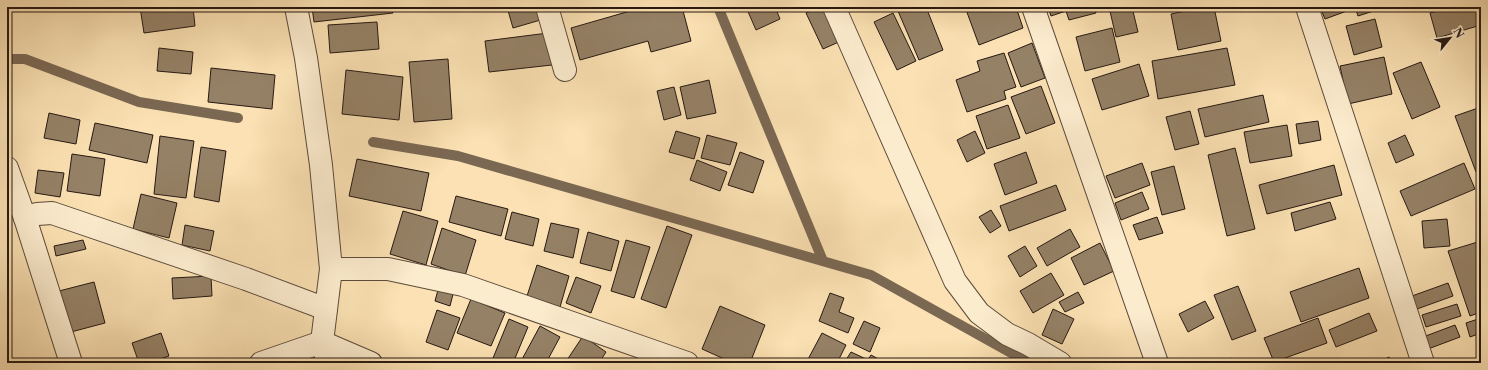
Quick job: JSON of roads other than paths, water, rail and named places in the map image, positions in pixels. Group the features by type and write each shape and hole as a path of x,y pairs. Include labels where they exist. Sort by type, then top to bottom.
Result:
{"street":[{"path":"296,7 306,58 321,165 331,269 322,342 328,363"},
{"path":"547,7 565,70"},
{"path":"834,7 955,280 979,313 1007,334 1028,344 1060,363"},
{"path":"1033,7 1157,363"},
{"path":"1307,7 1423,363"},
{"path":"7,168 25,218 71,363"},
{"path":"25,218 37,214 52,213 246,279 326,309"},
{"path":"331,269 388,269 463,285 687,363"},
{"path":"260,363 322,342 371,363"}],"waterway":[{"path":"718,7 823,261"},
{"path":"7,59 25,59 139,102 238,118"},
{"path":"373,142 458,156 871,275 1029,363"}]}
